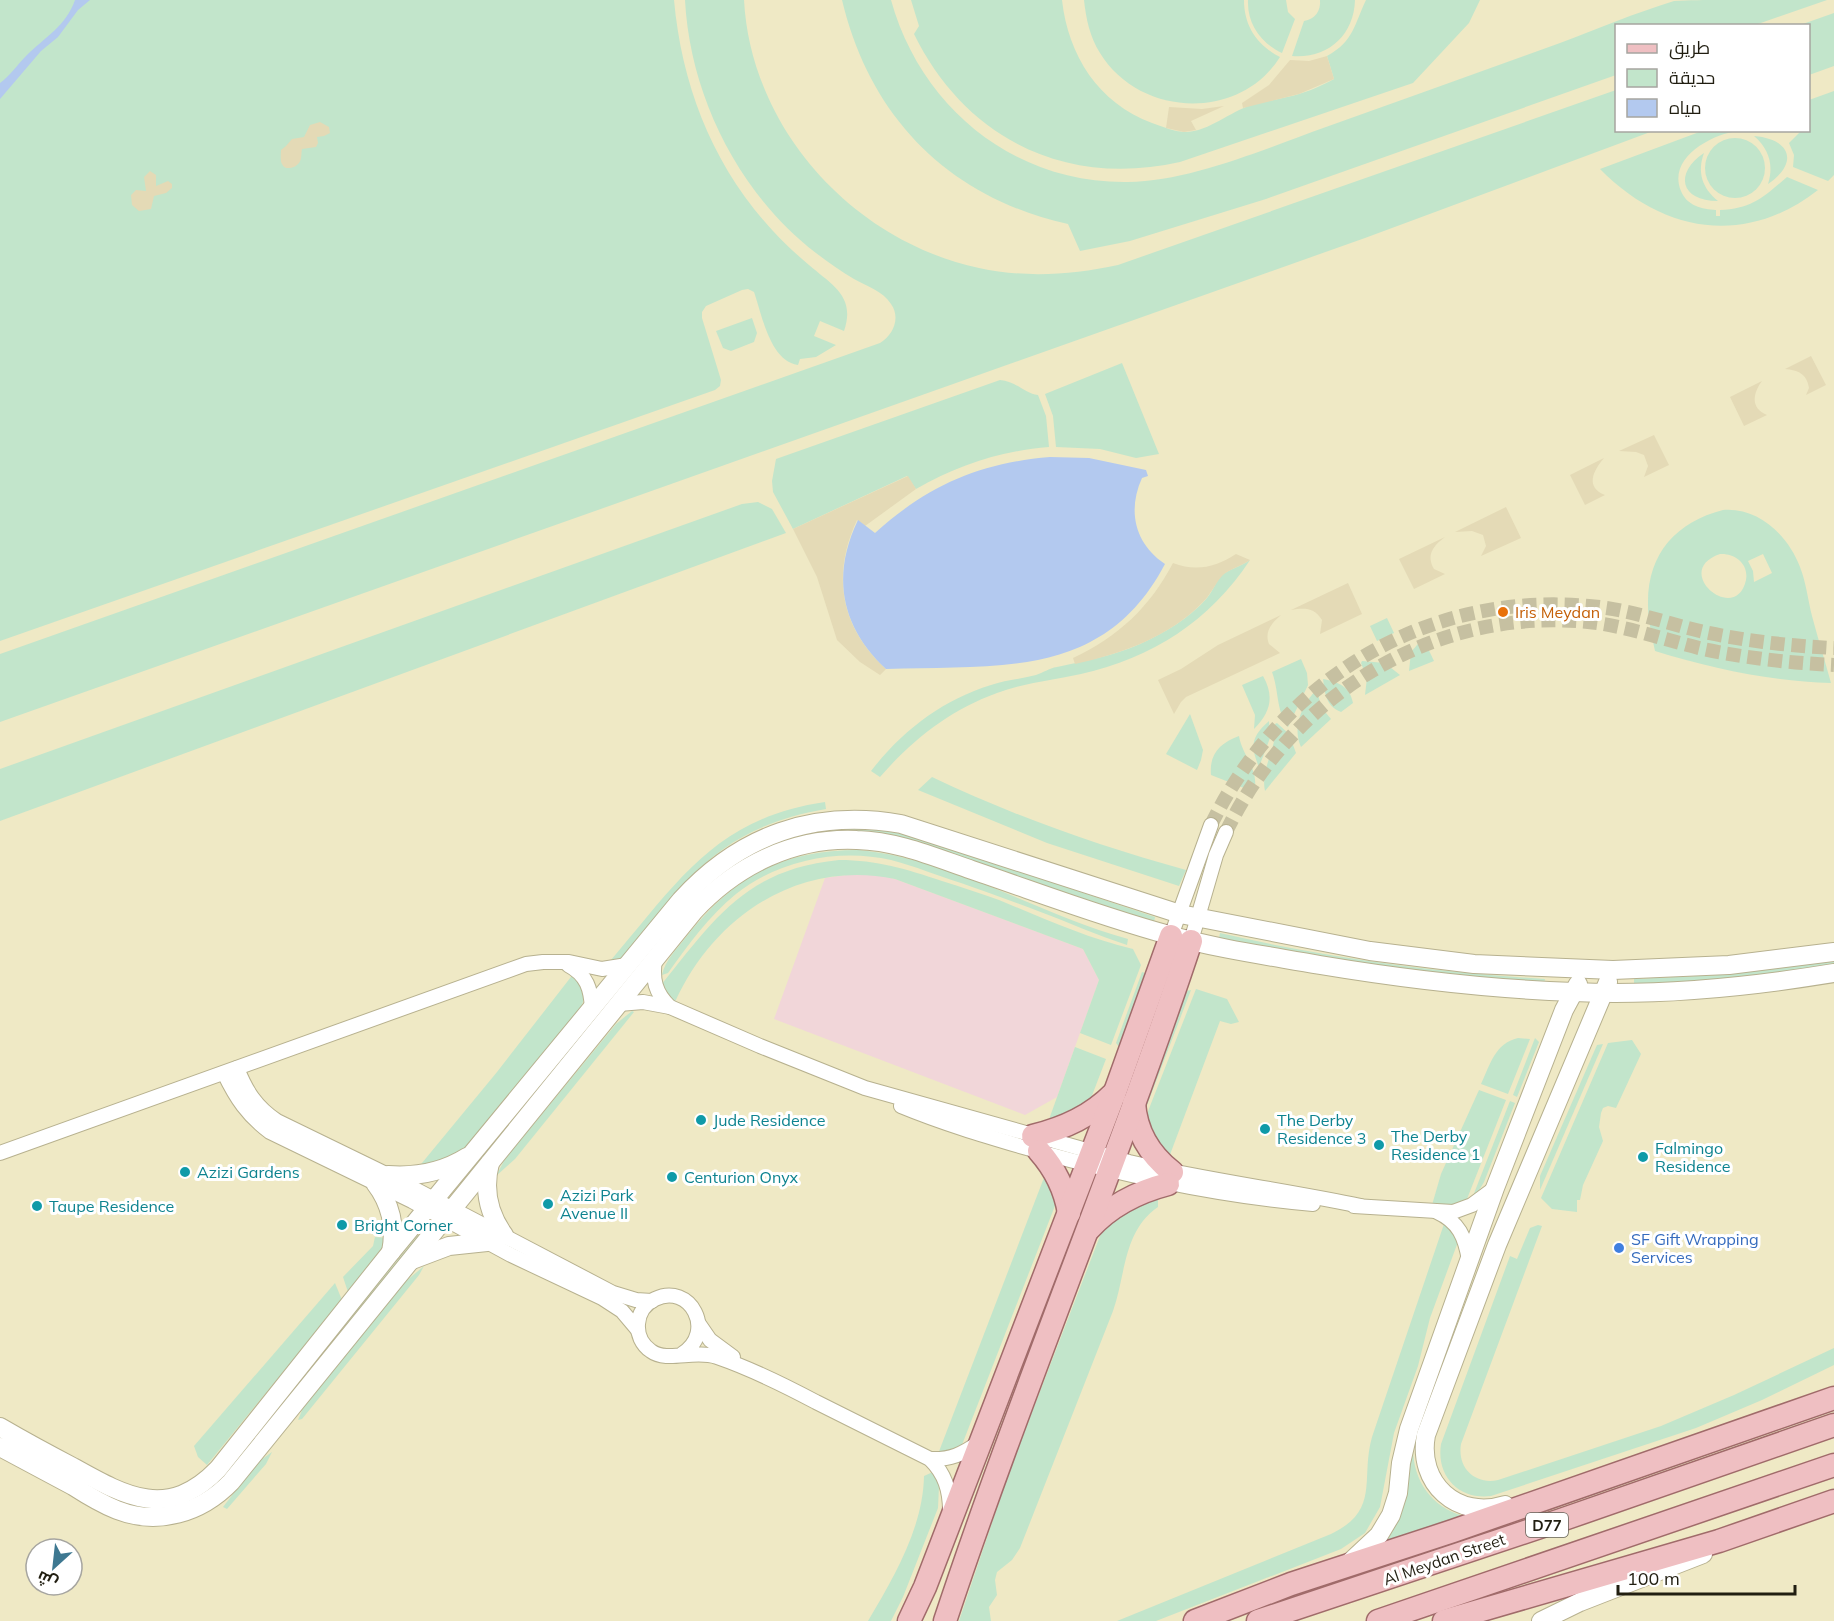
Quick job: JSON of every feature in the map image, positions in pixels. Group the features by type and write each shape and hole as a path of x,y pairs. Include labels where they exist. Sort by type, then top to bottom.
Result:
{"main road":[{"path":"945,1621 989,1492 1086,1232 1100,1161 1181,938"},
{"path":"1069,1213 1058,1178 1036,1144 1097,1108 1124,1097"},
{"path":"1086,1232 1120,1202 1170,1178 1144,1142 1124,1097"},
{"path":"909,1621 925,1587 1069,1213 1100,1161"},
{"path":"1758,1424 1834,1385"},
{"path":"1195,1621 1291,1584 1834,1398"},
{"name":"Al Meydan Street","path":"1258,1621 1550,1524 1834,1425"},
{"name":"D77","path":"1378,1621 1834,1465"},
{"path":"1444,1621 1719,1541 1834,1501"}],"street":[{"path":"0,1447 107,1506 128,1514 162,1517 191,1500 391,1252 681,900 707,873 746,846 771,834 807,824 835,820 882,821 919,829 1075,882 1188,916 1380,952 1474,964 1613,970 1729,965 1834,952"},
{"path":"1181,938 1211,825"},
{"path":"1181,938 1188,916 1226,832"},
{"path":"0,1427 108,1487 128,1495 191,1500 214,1497 231,1482 694,911 735,875 784,850 838,840 874,841 910,849 1073,905 1181,938 1275,957 1476,986 1603,993 1709,988 1834,973"},
{"path":"656,959 655,985 661,997 670,1006"},
{"path":"0,1153 518,967 543,962 573,962 602,969 627,965"},
{"path":"561,962 584,976 591,993 592,1009"},
{"path":"1346,1566 1379,1535 1391,1515 1398,1493 1401,1463 1409,1429 1469,1260 1564,1010 1585,970"},
{"path":"1560,1493 1534,1497 1490,1509 1464,1505 1442,1491 1431,1477 1425,1461 1425,1443 1497,1245 1613,970"},
{"path":"619,1004 643,1002 670,1006 760,1046 865,1088 898,1105 950,1125 1170,1178 1248,1184 1361,1206 1437,1212 1453,1212 1467,1208 1495,1188"},
{"path":"231,1071 252,1099 268,1115 609,1302 628,1317 638,1330 642,1343 655,1354 666,1357 704,1354 741,1364"},
{"path":"381,1179 429,1173 452,1165 473,1153"},
{"path":"490,1163 486,1181 495,1239"},
{"path":"381,1179 392,1217 391,1252"},
{"path":"1437,1212 1450,1219 1459,1229 1465,1241 1469,1260"},
{"path":"408,1262 449,1246 495,1239 613,1293 636,1300 652,1301 669,1296 681,1299 694,1311 699,1324 714,1344 741,1364 930,1459 942,1473 948,1489 950,1522"},
{"path":"638,1330 639,1316 652,1301"},
{"path":"682,1354 695,1342 699,1324"},
{"path":"930,1459 958,1456 981,1441"},
{"path":"1541,1621 1580,1602 1692,1560 1719,1541"}],"shaded area":[{"path":"853,874 878,875 895,879 1083,949 1099,980 1057,1097 1025,1115 774,1019 825,878"}],"green space":[{"path":"0,0 674,0 684,64 704,124 717,152 733,180 773,231 840,292 847,309 844,331 820,321 814,336 836,345 816,357 800,359 798,365 788,362 780,355 768,336 754,292 748,289 742,290 706,306 702,312 721,380 720,386 715,390 0,641"},
{"path":"685,0 744,0 751,47 766,92 788,134 817,172 851,205 890,233 933,254 979,268 1014,273 1048,274 1118,265 1615,90 1615,132 1650,132 1365,238 0,722 0,654 885,340 892,331 895,320 894,309 888,299 834,266 788,229 742,172 708,107 689,36"},
{"path":"842,0 891,0 905,39 925,74 949,106 978,132 1011,154 1048,170 1087,179 1128,182 1177,176 1228,162 1674,1 1827,0 1758,24 1615,24 1615,75 1266,199 1130,241 1080,251 1068,224 1026,212 987,195 952,173 921,146 895,116 873,81 855,42"},
{"path":"911,0 1062,0 1071,40 1089,75 1101,90 1133,114 1165,128 1187,132 1211,125 1251,105 1299,94 1334,79 1327,56 1348,38 1366,0 1480,0 1469,23 1413,83 1180,162 1138,168 1097,168 1059,160 1023,147 990,127 961,102 935,70 914,34 919,26"},
{"path":"1084,0 1244,0 1246,18 1253,34 1265,47 1280,57 1262,78 1240,93 1215,101 1189,103 1163,100 1139,90 1117,74 1100,53 1089,28"},
{"path":"1248,0 1286,0 1288,12 1295,19 1282,53 1268,44 1257,32 1250,17"},
{"path":"1320,0 1355,0 1350,24 1336,43 1327,49 1316,54 1292,56 1304,21 1316,14"},
{"path":"1834,13 1834,66 1810,75 1810,24 1803,24"},
{"path":"1834,91 1834,175 1828,181 1793,167 1794,155 1789,143 1800,132 1810,132 1810,100"},
{"path":"1699,132 1733,132 1716,137 1694,150 1680,168 1678,179 1681,191 1691,203 1705,209 1716,210 1716,216 1720,216 1720,210 1741,207 1765,196 1787,177 1818,190 1790,208 1762,220 1734,225 1705,225 1677,219 1650,207 1624,191 1600,169"},
{"path":"1754,136 1776,142 1783,147 1786,153 1787,160 1784,168 1768,184 1769,158 1763,146"},
{"path":"1735,138 1756,147 1765,168 1756,189 1735,198 1714,189 1705,168 1714,147"},
{"path":"1704,153 1701,167 1702,179 1708,191 1718,201 1705,200 1696,196 1685,184 1688,169"},
{"path":"752,318 757,333 754,342 731,351 723,348 716,331"},
{"path":"1122,363 1159,454 1136,458 1100,449 1056,447 1053,416 1045,394"},
{"path":"1000,380 1038,395 1046,416 1049,447 980,460 916,489 907,476 793,529 773,492 772,481 776,459"},
{"path":"758,502 772,509 786,533 0,821 0,769 742,504"},
{"path":"1723,510 1748,513 1770,525 1788,544 1802,573 1831,683 1786,680 1742,673 1655,651 1648,605 1653,570 1659,556 1678,532 1706,515","holes":["1720,554 1735,557 1745,569 1746,580 1740,593 1731,598 1710,591 1704,582 1702,572 1706,562","1763,554 1772,573 1754,582 1753,571 1748,561"]},
{"path":"1250,560 1234,582 1198,619 1155,647 1107,667 1018,687 980,700 963,708 933,728 892,763 880,777 871,771 910,730 956,699 997,683 1036,675 1140,644 1185,618 1207,598 1222,575"},
{"path":"1387,618 1394,633 1377,641 1370,626"},
{"path":"1423,638 1434,661 1409,671 1411,652"},
{"path":"1301,659 1307,673 1308,685 1288,727 1281,714 1272,672"},
{"path":"1362,661 1385,663 1400,675 1365,695 1367,678"},
{"path":"1263,676 1269,691 1269,704 1264,717 1254,729 1255,715 1242,685"},
{"path":"1323,679 1346,689 1353,703 1341,712 1332,706 1326,694"},
{"path":"1317,689 1321,707 1331,719 1301,747 1298,739 1300,716"},
{"path":"1190,714 1203,750 1197,770 1166,754"},
{"path":"1269,721 1270,738 1259,767 1254,753 1254,742"},
{"path":"1277,723 1289,734 1296,753 1265,791 1265,774"},
{"path":"1239,736 1255,776 1254,792 1211,775 1212,761 1217,750 1226,742"},
{"path":"932,777 994,805 1057,829 1186,870 1179,886 1047,843 918,790"},
{"path":"825,802 826,809 790,817 759,829 732,843 708,861 666,903 623,957 613,964 611,960 679,880 727,838 755,822 787,810"},
{"path":"856,828 892,831 926,840 1155,917 1154,922 910,842 754,857 462,1185 460,1184 702,888 730,866 760,848 786,838 814,832"},
{"path":"859,850 894,855 962,876 1061,916 1128,939 1127,945 900,862 851,855 790,865 753,882 736,894 708,921 668,973 662,975 672,955 704,916 741,883 761,871 806,855"},
{"path":"839,860 879,863 916,873 999,900 1048,921 1133,949 1141,965 1111,1045 1080,1033 1099,980 1083,949 895,879 860,875 826,878 793,886 764,901 736,920 712,944 692,971 675,1002 661,985 717,918 756,886 780,874 807,865"},
{"path":"1220,933 1300,950 1381,963 1545,979 1544,984 1435,976 1219,938"},
{"path":"1834,960 1834,967 1726,980 1634,984 1634,979 1719,975"},
{"path":"1142,972 1148,974 1120,1048 1116,1043"},
{"path":"574,973 583,990 580,1009 462,1152 417,1169 497,1072"},
{"path":"1196,989 1227,999 1239,1022 1231,1024 1220,1021 1168,1160 1143,1124"},
{"path":"1191,990 1144,1113 1146,1096 1186,991"},
{"path":"632,1011 634,1012 515,1159 496,1176 505,1159 616,1024"},
{"path":"1518,1038 1530,1039 1508,1094 1481,1084 1494,1056 1504,1045"},
{"path":"1535,1038 1539,1042 1517,1097 1513,1095"},
{"path":"1632,1040 1641,1054 1616,1108 1608,1106 1603,1108 1599,1127 1603,1141 1583,1185 1580,1200 1577,1200 1577,1212 1552,1209 1541,1198 1608,1043"},
{"path":"1603,1044 1540,1190 1540,1176 1597,1045"},
{"path":"1075,1047 1106,1059 1088,1106 1047,1125"},
{"path":"1479,1090 1506,1100 1465,1204 1432,1205 1441,1174"},
{"path":"1510,1101 1515,1103 1484,1182 1473,1196"},
{"path":"1045,1175 1058,1198 960,1450 938,1454"},
{"path":"1158,1192 1158,1207 1138,1228 1132,1241 1113,1311 1020,1548 1012,1560 997,1572 995,1580 997,1595 989,1607 991,1621 959,1621 1010,1469 1100,1236 1109,1220"},
{"path":"1445,1221 1459,1239 1430,1318 1418,1366 1394,1433 1380,1507 1365,1533 1341,1549 1156,1621 1117,1621 1331,1534 1347,1525 1357,1515 1366,1492 1372,1437"},
{"path":"1542,1226 1461,1444 1462,1460 1469,1473 1475,1477 1482,1480 1498,1480 1661,1426 1834,1348 1834,1365 1762,1400 1696,1428 1491,1496 1479,1496 1460,1490 1446,1476 1440,1456 1441,1444 1510,1256 1517,1259 1530,1228"},
{"path":"418,1235 420,1236 213,1491 212,1486"},
{"path":"375,1237 387,1238 384,1247 348,1292 343,1277 373,1246"},
{"path":"424,1266 302,1419 298,1420 303,1408 405,1282"},
{"path":"335,1283 342,1300 207,1465 198,1457 194,1446"},
{"path":"1413,1448 1416,1471 1426,1491 1442,1506 1463,1516 1381,1546 1398,1519"},
{"path":"272,1452 266,1464 227,1509 223,1507 258,1462"},
{"path":"935,1471 939,1486 938,1508 903,1597 891,1621 868,1621 888,1587 913,1533 924,1476"}],"sand":[{"path":"1327,56 1334,79 1299,94 1243,108 1242,103 1269,85 1290,60 1309,61"},
{"path":"1224,106 1191,121 1196,130 1184,132 1166,128 1169,107 1202,109"},
{"path":"320,122 329,127 330,133 317,137 316,147 302,149 301,160 297,165 285,168 281,161 281,150 292,139 304,137 310,125"},
{"path":"150,171 156,175 156,186 168,181 172,184 172,188 166,193 154,196 151,209 139,211 132,205 131,195 136,190 146,191 144,177"},
{"path":"1811,356 1826,385 1806,395 1809,388 1804,376 1794,370 1785,369"},
{"path":"1762,381 1755,400 1758,408 1767,415 1744,426 1730,397"},
{"path":"1654,435 1669,465 1644,477 1648,466 1644,455 1619,451"},
{"path":"1604,458 1594,473 1593,483 1599,492 1605,495 1585,505 1570,475"},
{"path":"908,476 916,489 865,526 857,520 844,561 843,581 850,619 871,653 886,669 880,675 860,662 837,640 817,577 793,529"},
{"path":"1506,507 1521,538 1481,556 1486,546 1483,535 1472,531 1455,532"},
{"path":"1445,537 1434,547 1431,559 1434,569 1445,574 1414,589 1399,559"},
{"path":"1236,554 1250,560 1224,574 1203,602 1175,625 1127,649 1075,664 1073,658 1118,630 1143,607 1173,563 1181,566 1206,567"},
{"path":"1348,583 1362,614 1320,634 1322,620 1316,613 1304,609 1291,610"},
{"path":"1281,615 1268,631 1269,644 1280,653 1186,697 1174,714 1158,680 1181,669 1218,645"}],"water":[{"path":"75,0 90,0 78,10 58,37 41,51 0,99 0,83 61,24"},
{"path":"1050,457 1089,458 1146,470 1148,476 1142,478 1137,490 1135,514 1137,526 1147,547 1165,564 1140,602 1111,629 1079,647 1045,658 1007,665 886,669 859,636 850,618 845,600 843,581 845,561 858,520 875,533 914,502 955,480 1000,465"}],"tunnel":[{"path":"1211,825 1241,773 1277,728 1318,688 1365,656 1416,630 1471,614 1529,605 1589,606 1633,613 1736,638 1834,648"},
{"path":"1226,832 1254,783 1289,739 1329,701 1374,670 1423,646 1475,629 1531,621 1588,622 1632,630 1719,652 1768,660 1834,665"}],"place":[{"name":"Iris Meydan","path":"1503,612"},
{"name":"Jude Residence","path":"701,1120"},
{"name":"The Derby Residence 3","path":"1265,1129"},
{"name":"The Derby Residence 1","path":"1379,1145"},
{"name":"Falmingo Residence","path":"1643,1157"},
{"name":"Azizi Gardens","path":"185,1172"},
{"name":"Centurion Onyx","path":"672,1177"},
{"name":"Azizi Park Avenue II","path":"548,1204"},
{"name":"Taupe Residence","path":"37,1206"},
{"name":"Bright Corner","path":"342,1225"},
{"name":"SF Gift Wrapping Services","path":"1619,1248"}]}
